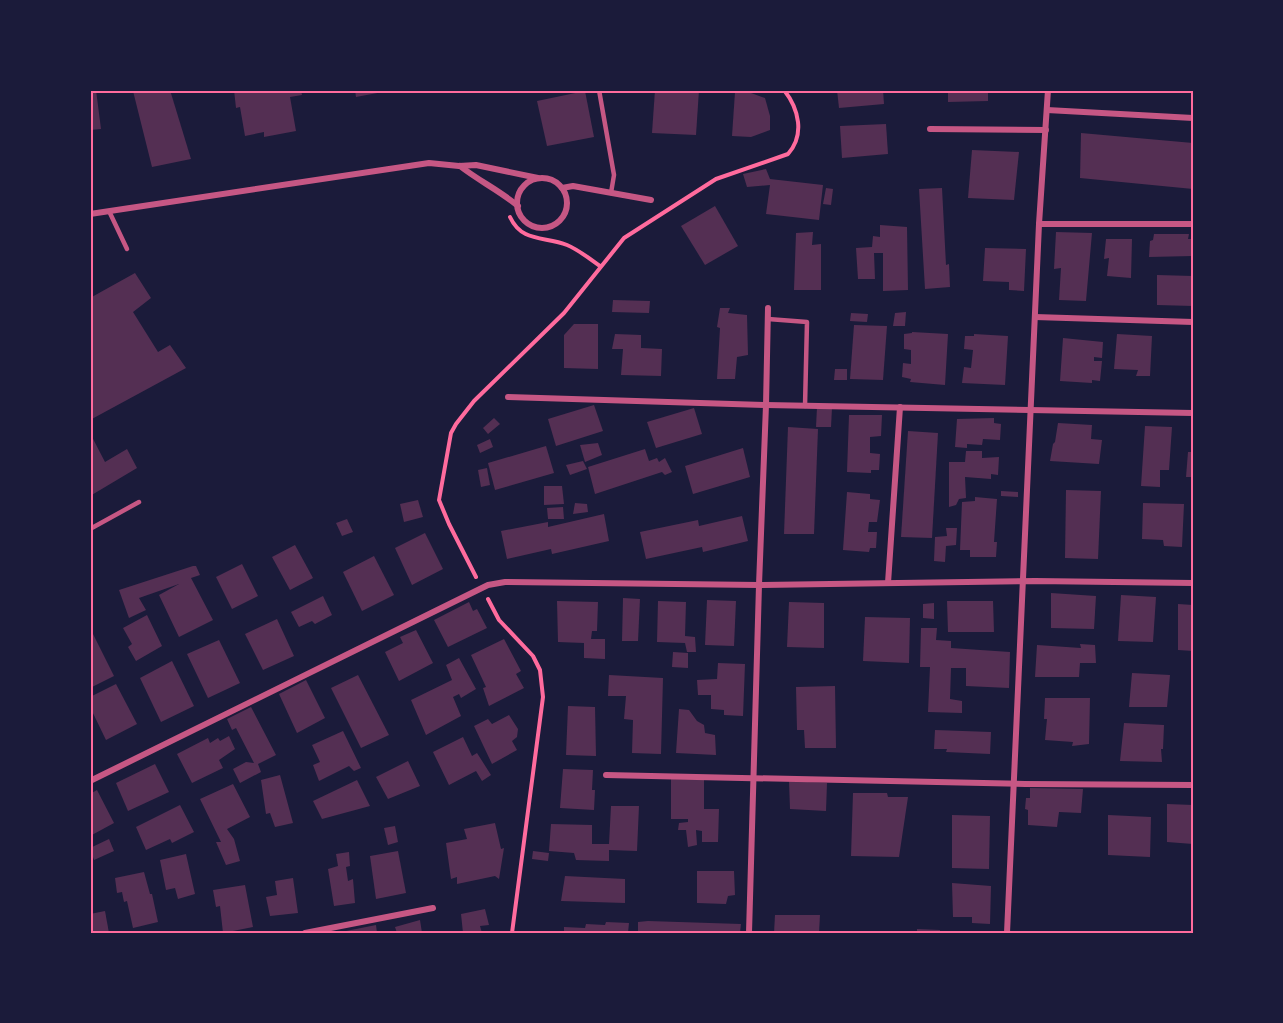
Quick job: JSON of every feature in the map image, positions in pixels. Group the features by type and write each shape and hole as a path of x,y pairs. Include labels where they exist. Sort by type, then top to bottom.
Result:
{"street":[{"path":"1007,933 1039,224 1048,90"},
{"path":"1047,110 1193,118"},
{"path":"930,129 1046,130"},
{"path":"90,214 429,163 476,165 554,181 562,188 566,196 567,209 563,217 550,227 541,228 525,221 518,206 521,189 538,178"},
{"path":"459,166 472,176 492,186 518,206"},
{"path":"562,188 573,186 651,200"},
{"path":"1039,224 1193,224"},
{"path":"749,933 768,308"},
{"path":"1035,317 1193,322"},
{"path":"508,397 805,406 1193,413"},
{"path":"888,584 900,407"},
{"path":"90,781 488,585 505,582 759,585 1193,583"},
{"path":"606,775 1013,784 1193,785"},
{"path":"304,933 433,909"}],"lane":[{"path":"599,90 614,175 611,193"},
{"path":"109,211 127,249"},
{"path":"768,319 807,322 805,406"},
{"path":"90,529 139,502"}],"path":[{"path":"475,575 439,500 451,433 456,424 474,401 564,313 624,238 716,179 788,154 795,146 798,124 797,113 784,90"},
{"path":"506,210 514,226 522,233 570,246 600,266"},
{"path":"489,600 499,620 532,656 540,670 543,697 512,933"}],"building":[{"path":"90,90 96,90 101,129 90,130"},
{"path":"170,90 191,159 152,167 133,91"},
{"path":"234,90 301,90 302,95 290,97 296,131 264,137 264,132 245,136 240,107 236,108"},
{"path":"355,90 388,90 388,91 356,97"},
{"path":"655,90 699,90 696,135 652,133"},
{"path":"837,90 883,90 884,104 839,108"},
{"path":"948,90 988,90 988,101 948,102"},
{"path":"585,91 594,137 547,146 537,101"},
{"path":"735,92 751,93 765,98 770,116 770,130 751,137 732,136"},
{"path":"886,124 888,154 842,158 840,126"},
{"path":"1081,133 1193,143 1193,189 1080,178"},
{"path":"972,150 1019,152 1014,200 968,198"},
{"path":"766,169 770,179 823,185 819,220 766,214 770,185 747,187 743,174"},
{"path":"826,188 833,189 831,205 823,204"},
{"path":"942,188 946,265 949,264 950,287 925,289 919,189"},
{"path":"715,206 738,246 705,265 681,226"},
{"path":"880,225 907,227 908,290 883,291 883,253 874,253 875,279 858,279 856,248 872,247 873,236 880,237"},
{"path":"813,232 812,245 821,244 821,290 794,290 796,233"},
{"path":"1056,232 1092,233 1086,301 1059,300 1061,268 1054,269"},
{"path":"1154,234 1189,234 1188,239 1193,239 1193,256 1149,257 1150,241 1153,240"},
{"path":"1106,239 1132,239 1131,278 1107,276 1109,258 1104,259"},
{"path":"985,248 1026,249 1024,291 1009,290 1009,282 983,281"},
{"path":"135,273 151,298 133,312 158,352 170,345 186,368 90,420 90,298"},
{"path":"1157,275 1193,276 1193,306 1157,305"},
{"path":"613,300 650,301 649,313 612,312"},
{"path":"720,308 730,308 728,313 747,315 748,355 737,357 735,379 717,379 720,328 717,327"},
{"path":"906,312 905,326 893,326 895,313"},
{"path":"851,313 868,314 867,322 850,321"},
{"path":"574,324 598,324 598,369 564,368 564,335"},
{"path":"854,325 887,326 883,380 850,379"},
{"path":"912,332 948,334 945,385 910,382 911,379 902,377 903,363 911,364 911,350 904,349 904,334"},
{"path":"615,334 641,335 641,348 662,349 661,376 621,375 623,349 612,349"},
{"path":"974,334 1008,336 1005,385 962,383 964,367 971,368 973,350 964,349 965,336 974,336"},
{"path":"1117,334 1152,336 1150,376 1136,376 1138,370 1114,369"},
{"path":"1063,338 1103,342 1102,358 1094,357 1094,361 1102,361 1100,381 1092,380 1092,383 1060,381"},
{"path":"835,369 847,369 847,380 834,380"},
{"path":"594,405 603,431 556,446 548,419"},
{"path":"817,407 832,408 831,427 816,427"},
{"path":"694,408 702,434 656,448 647,422"},
{"path":"849,415 882,415 881,436 870,437 870,453 880,454 879,470 871,470 871,473 847,472"},
{"path":"494,418 500,424 488,434 483,428"},
{"path":"994,418 994,423 1001,424 1000,440 983,439 982,445 967,444 967,448 955,447 957,419"},
{"path":"1058,423 1092,425 1091,439 1102,440 1099,464 1050,461"},
{"path":"1145,426 1172,427 1169,470 1160,470 1160,487 1141,486"},
{"path":"788,427 818,429 814,534 784,534"},
{"path":"908,431 938,433 932,538 901,537"},
{"path":"90,433 105,462 127,449 137,468 90,496"},
{"path":"490,439 493,447 480,453 477,445"},
{"path":"598,443 602,455 585,462 580,445"},
{"path":"546,446 554,473 495,490 488,463"},
{"path":"743,448 750,477 693,494 685,466"},
{"path":"645,449 649,461 657,458 659,462 665,458 672,472 665,475 662,472 595,494 588,467"},
{"path":"966,451 982,451 982,458 999,457 998,475 991,474 991,479 965,477 966,498 959,499 956,505 949,507 949,462 965,462"},
{"path":"1188,452 1193,452 1193,477 1186,477"},
{"path":"583,461 587,469 570,475 566,465"},
{"path":"487,468 490,485 481,487 478,470"},
{"path":"544,486 562,486 564,504 544,505"},
{"path":"1066,490 1101,491 1098,559 1065,558"},
{"path":"1001,491 1018,492 1018,497 1001,496"},
{"path":"847,492 870,494 870,499 880,500 877,522 869,522 868,532 877,532 876,548 870,548 869,552 843,550"},
{"path":"975,497 997,499 994,542 997,542 996,557 970,557 970,550 960,550 962,502 975,501"},
{"path":"418,500 423,517 404,522 400,504"},
{"path":"575,503 587,504 588,512 573,514"},
{"path":"1143,503 1184,504 1182,547 1164,546 1163,540 1142,539"},
{"path":"563,507 564,519 548,519 547,508"},
{"path":"604,514 609,541 552,554 551,549 507,559 501,531 548,522 548,527"},
{"path":"742,516 748,541 703,552 702,547 646,559 640,532 698,520 699,526"},
{"path":"347,519 353,532 342,536 336,523"},
{"path":"946,528 957,528 956,545 946,546 945,562 934,561 935,537 947,536"},
{"path":"425,533 443,569 412,585 395,548"},
{"path":"295,545 313,578 290,590 272,557"},
{"path":"374,556 394,595 362,611 343,572"},
{"path":"242,564 258,596 232,609 216,577"},
{"path":"196,566 200,575 191,578 213,620 179,637 159,595 179,584 139,598 146,610 129,618 119,590"},
{"path":"1051,593 1096,596 1094,629 1051,628"},
{"path":"1121,595 1156,597 1153,642 1118,641"},
{"path":"323,596 332,615 315,624 312,621 299,627 291,612"},
{"path":"623,598 640,599 638,641 622,641"},
{"path":"707,600 736,601 734,646 705,645"},
{"path":"557,601 598,602 597,631 592,631 591,639 605,639 605,659 584,658 584,643 558,642"},
{"path":"658,601 686,602 685,636 695,637 696,652 687,652 685,643 657,642"},
{"path":"947,601 993,601 994,632 948,632"},
{"path":"469,602 473,611 477,609 487,628 448,647 434,620"},
{"path":"789,602 824,603 824,648 787,647"},
{"path":"934,603 934,619 923,618 923,604"},
{"path":"1178,604 1193,605 1193,651 1178,650"},
{"path":"147,615 162,646 136,661 128,647 132,644 123,628"},
{"path":"865,617 910,618 909,663 863,661"},
{"path":"277,619 294,656 263,670 245,634"},
{"path":"90,628 114,676 90,688"},
{"path":"921,628 937,628 936,640 951,641 951,648 1010,652 1009,688 966,686 966,668 951,668 950,699 962,701 962,713 928,712 930,667 920,667"},
{"path":"416,630 433,663 399,681 385,652 403,643 400,637"},
{"path":"504,639 521,671 516,674 524,688 489,706 483,688 486,687 471,655"},
{"path":"219,640 240,683 208,698 187,654"},
{"path":"1080,644 1095,645 1096,663 1080,663 1079,677 1035,677 1037,645 1081,648"},
{"path":"673,652 688,653 688,668 672,667"},
{"path":"459,658 476,689 461,698 459,694 453,697 461,716 426,735 411,700 452,680 446,665"},
{"path":"172,661 194,706 161,722 140,678"},
{"path":"718,663 745,664 743,716 724,715 724,710 711,709 711,695 698,695 697,680 717,679"},
{"path":"1132,673 1170,675 1167,707 1129,707"},
{"path":"358,675 389,735 361,748 331,688"},
{"path":"609,675 663,678 661,754 632,753 633,720 624,719 626,696 608,696"},
{"path":"306,680 325,718 297,733 279,694"},
{"path":"116,684 137,724 106,740 90,707 90,697"},
{"path":"835,686 836,748 805,748 804,730 797,730 796,687"},
{"path":"1045,698 1090,698 1089,744 1072,746 1073,742 1045,740 1047,719 1044,719"},
{"path":"568,706 595,707 596,756 566,755"},
{"path":"251,707 276,755 258,764 261,772 240,783 233,769 246,762 254,763 236,728 232,730 227,719"},
{"path":"679,709 689,710 697,721 704,725 705,733 715,735 716,755 676,753"},
{"path":"509,715 518,729 517,737 512,741 517,750 492,764 474,726 488,719 492,724"},
{"path":"1124,723 1164,725 1162,762 1120,761"},
{"path":"935,730 991,732 990,754 946,752 947,749 934,749"},
{"path":"343,731 361,768 354,771 349,766 319,781 313,765 320,762 312,745"},
{"path":"229,736 235,749 219,760 223,768 192,783 177,754 208,738 210,743 218,738 220,741"},
{"path":"463,737 472,756 477,753 491,775 482,781 476,771 449,785 433,752"},
{"path":"408,761 420,786 388,799 376,777"},
{"path":"155,764 169,792 128,811 116,783"},
{"path":"563,769 593,770 594,810 560,808"},
{"path":"280,775 293,823 275,827 270,813 266,814 261,780"},
{"path":"671,779 704,780 704,809 719,809 718,842 702,842 702,831 696,830 697,845 688,847 686,830 678,830 679,823 688,822 688,819 671,819"},
{"path":"357,780 370,806 322,819 313,801"},
{"path":"789,781 827,783 826,811 790,809"},
{"path":"233,784 250,817 227,829 234,839 240,861 226,865 216,842 221,842 200,799"},
{"path":"1030,788 1083,789 1081,813 1059,812 1057,827 1028,825 1028,810 1025,809 1026,798 1030,798"},
{"path":"97,790 114,823 90,836 90,794"},
{"path":"853,793 887,793 888,797 908,797 899,857 851,856"},
{"path":"1167,804 1193,805 1193,844 1167,842"},
{"path":"180,805 194,832 172,843 170,839 146,850 136,827"},
{"path":"611,806 639,806 637,851 609,850 609,861 576,860 574,853 549,851 551,824 592,825 592,844 609,844"},
{"path":"952,815 990,816 989,869 952,868"},
{"path":"1108,815 1151,817 1150,857 1108,855"},
{"path":"495,823 501,849 504,848 499,879 495,876 457,884 457,877 451,879 446,843 467,839 464,829"},
{"path":"395,826 398,842 388,845 384,828"},
{"path":"109,839 114,851 94,860 90,848"},
{"path":"398,851 406,893 376,899 370,856"},
{"path":"533,851 549,853 548,861 532,859"},
{"path":"349,852 350,866 346,867 348,881 353,879 355,903 334,906 328,869 338,866 336,854"},
{"path":"186,854 195,894 178,899 175,888 166,890 160,860"},
{"path":"697,871 734,871 735,895 728,896 726,904 697,903"},
{"path":"144,872 158,922 133,928 127,901 124,902 122,892 117,893 115,878"},
{"path":"565,876 625,879 625,903 561,901"},
{"path":"293,878 298,913 270,916 266,897 277,895 275,881"},
{"path":"952,883 991,886 990,924 972,923 972,917 953,917"},
{"path":"245,885 253,927 223,933 220,906 216,907 213,890"},
{"path":"485,909 489,925 480,926 482,933 463,933 461,914"},
{"path":"105,911 109,933 90,933 90,914"},
{"path":"775,915 820,915 819,933 774,933"},
{"path":"420,920 422,933 397,933 395,927"},
{"path":"606,922 629,923 628,933 564,933 564,927 585,928 586,924 605,925"},
{"path":"638,922 741,924 740,933 638,933"},
{"path":"376,925 377,933 347,933 346,931"},
{"path":"917,929 940,930 940,933 917,933"}]}
